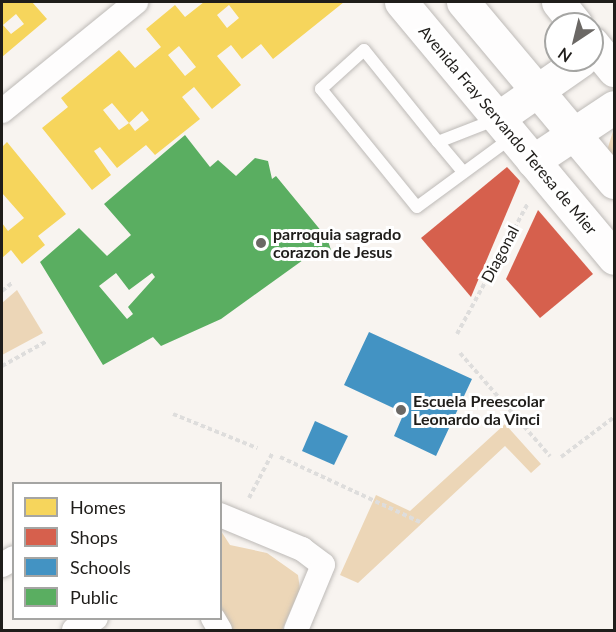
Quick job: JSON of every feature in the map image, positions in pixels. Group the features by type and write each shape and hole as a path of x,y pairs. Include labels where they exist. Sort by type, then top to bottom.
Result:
{"street":[{"path":"2,111 136,2"},
{"name":"Avenida Fray Servando Teresa de Mier","path":"401,2 615,258"},
{"path":"464,2 615,182"},
{"path":"505,127 537,90 567,72"},
{"path":"539,168 574,134 615,107"},
{"path":"229,517 323,565 296,630"},
{"path":"74,630 92,620"}],"lane":[{"path":"463,172 364,50 321,89 417,207 463,172 505,127"},
{"path":"438,142 505,127"}],"path":[{"name":"Diagonal","path":"457,334 539,168"},
{"path":"2,291 13,282"},
{"path":"2,366 47,341"},
{"path":"460,353 549,456"},
{"path":"173,414 257,448"},
{"path":"561,457 615,417"},
{"path":"229,517 272,454"},
{"path":"280,456 422,523"}],"shaded area":[{"path":"614,128 614,163 606,154"},
{"path":"17,290 43,333 2,355 2,303"},
{"path":"505,424 541,464 531,473 505,446 358,583 340,575 376,495 410,511"},
{"path":"222,533 230,545 267,553 298,575 300,589 282,630 227,630 221,620"}],"building: Homes":[{"path":"2,2 32,2 47,19 2,57","holes":["16,14 24,24 11,34 3,25"]},
{"path":"204,2 344,2 273,59 261,44 242,59 231,45 217,56 241,85 212,109 194,87 182,97 200,119 155,155 146,145 117,168 100,147 94,151 111,175 92,190 42,128 68,107 61,98 119,50 135,68 161,47 146,29 175,5 185,17","holes":["229,5 239,18 227,28 217,15","179,46 196,67 185,76 168,55","112,103 129,123 119,130 103,110","142,111 149,120 135,131 129,123"]},
{"path":"7,142 66,214 38,236 45,245 22,264 11,250 2,258 2,223 8,231 24,218 2,193 2,147"}],"building: Shops":[{"path":"507,167 520,181 471,297 421,238"},
{"path":"538,210 593,274 540,318 506,279"}],"building: Schools":[{"path":"369,332 472,379 436,456 394,436 404,413 344,385"},
{"path":"315,421 348,436 334,465 302,451"}],"building: Public":[{"path":"185,135 210,167 218,160 236,176 255,158 268,161 272,179 276,176 327,238 332,253 323,260 310,255 221,319 161,346 153,337 103,365 40,262 79,228 107,256 131,235 104,204","holes":["116,273 129,290 152,273 155,277 128,307 133,314 127,319 99,286"]}],"place":[{"name":"parroquia sagrado corazon de Jesus","path":"261,243"},
{"name":"Escuela Preescolar Leonardo da Vinci","path":"401,410"}]}
